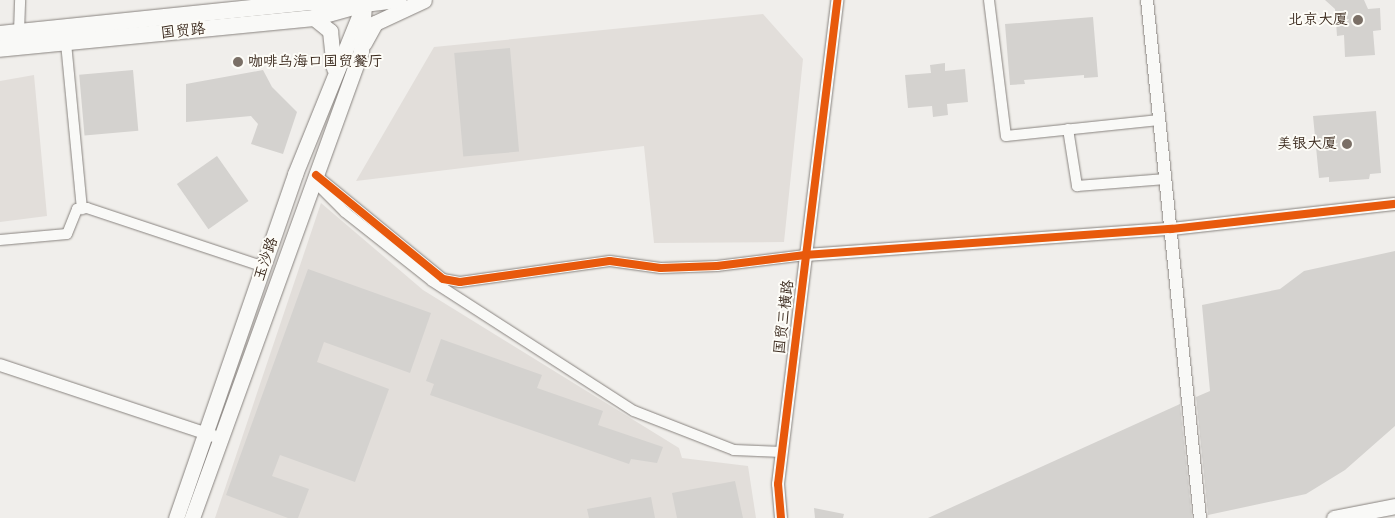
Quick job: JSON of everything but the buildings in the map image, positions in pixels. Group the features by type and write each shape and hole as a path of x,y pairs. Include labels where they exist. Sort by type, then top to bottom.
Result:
{"main road":[{"name":"国贸路","path":"0,34 399,0"},
{"path":"361,51 368,32 374,23 424,0"},
{"name":"玉沙路","path":"176,518 212,436 315,178 361,51 364,2"},
{"name":"玉沙路","path":"192,518 212,436 295,174 364,2"},
{"name":"国贸路","path":"0,49 66,43 318,7"},
{"path":"318,7 333,40 333,78"},
{"path":"1334,518 1395,506"}],"street":[{"path":"19,32 20,0"},
{"name":"国贸三横路","path":"781,518 778,484 837,0"},
{"path":"989,0 1006,136 1160,120"},
{"path":"1147,0 1200,518"},
{"path":"66,43 82,209"},
{"path":"1068,130 1076,186 1166,179"},
{"path":"315,178 443,279 460,282 610,260 661,268 717,266 805,255 1171,229 1395,204"},
{"path":"315,178 345,212 432,281 634,411 734,450 782,452"},
{"path":"0,240 67,234 78,209 82,209 258,265"},
{"path":"0,365 212,436"}],"shaded area":[{"path":"763,14 803,59 784,242 654,243 644,146 356,181 434,47"},
{"path":"34,75 47,216 0,222 0,81"},
{"path":"321,203 423,290 679,448 682,458 748,466 756,518 215,518"}],"cycle path":[{"path":"781,518 778,484 837,0"},
{"path":"316,175 443,279 460,282 610,261 661,268 717,266 805,255 1171,229 1395,204"}],"place":[{"name":"北京大厦","path":"1358,20"},
{"name":"咖啡乌海口国贸餐厅","path":"238,62"},
{"name":"美银大厦","path":"1347,144"}]}
